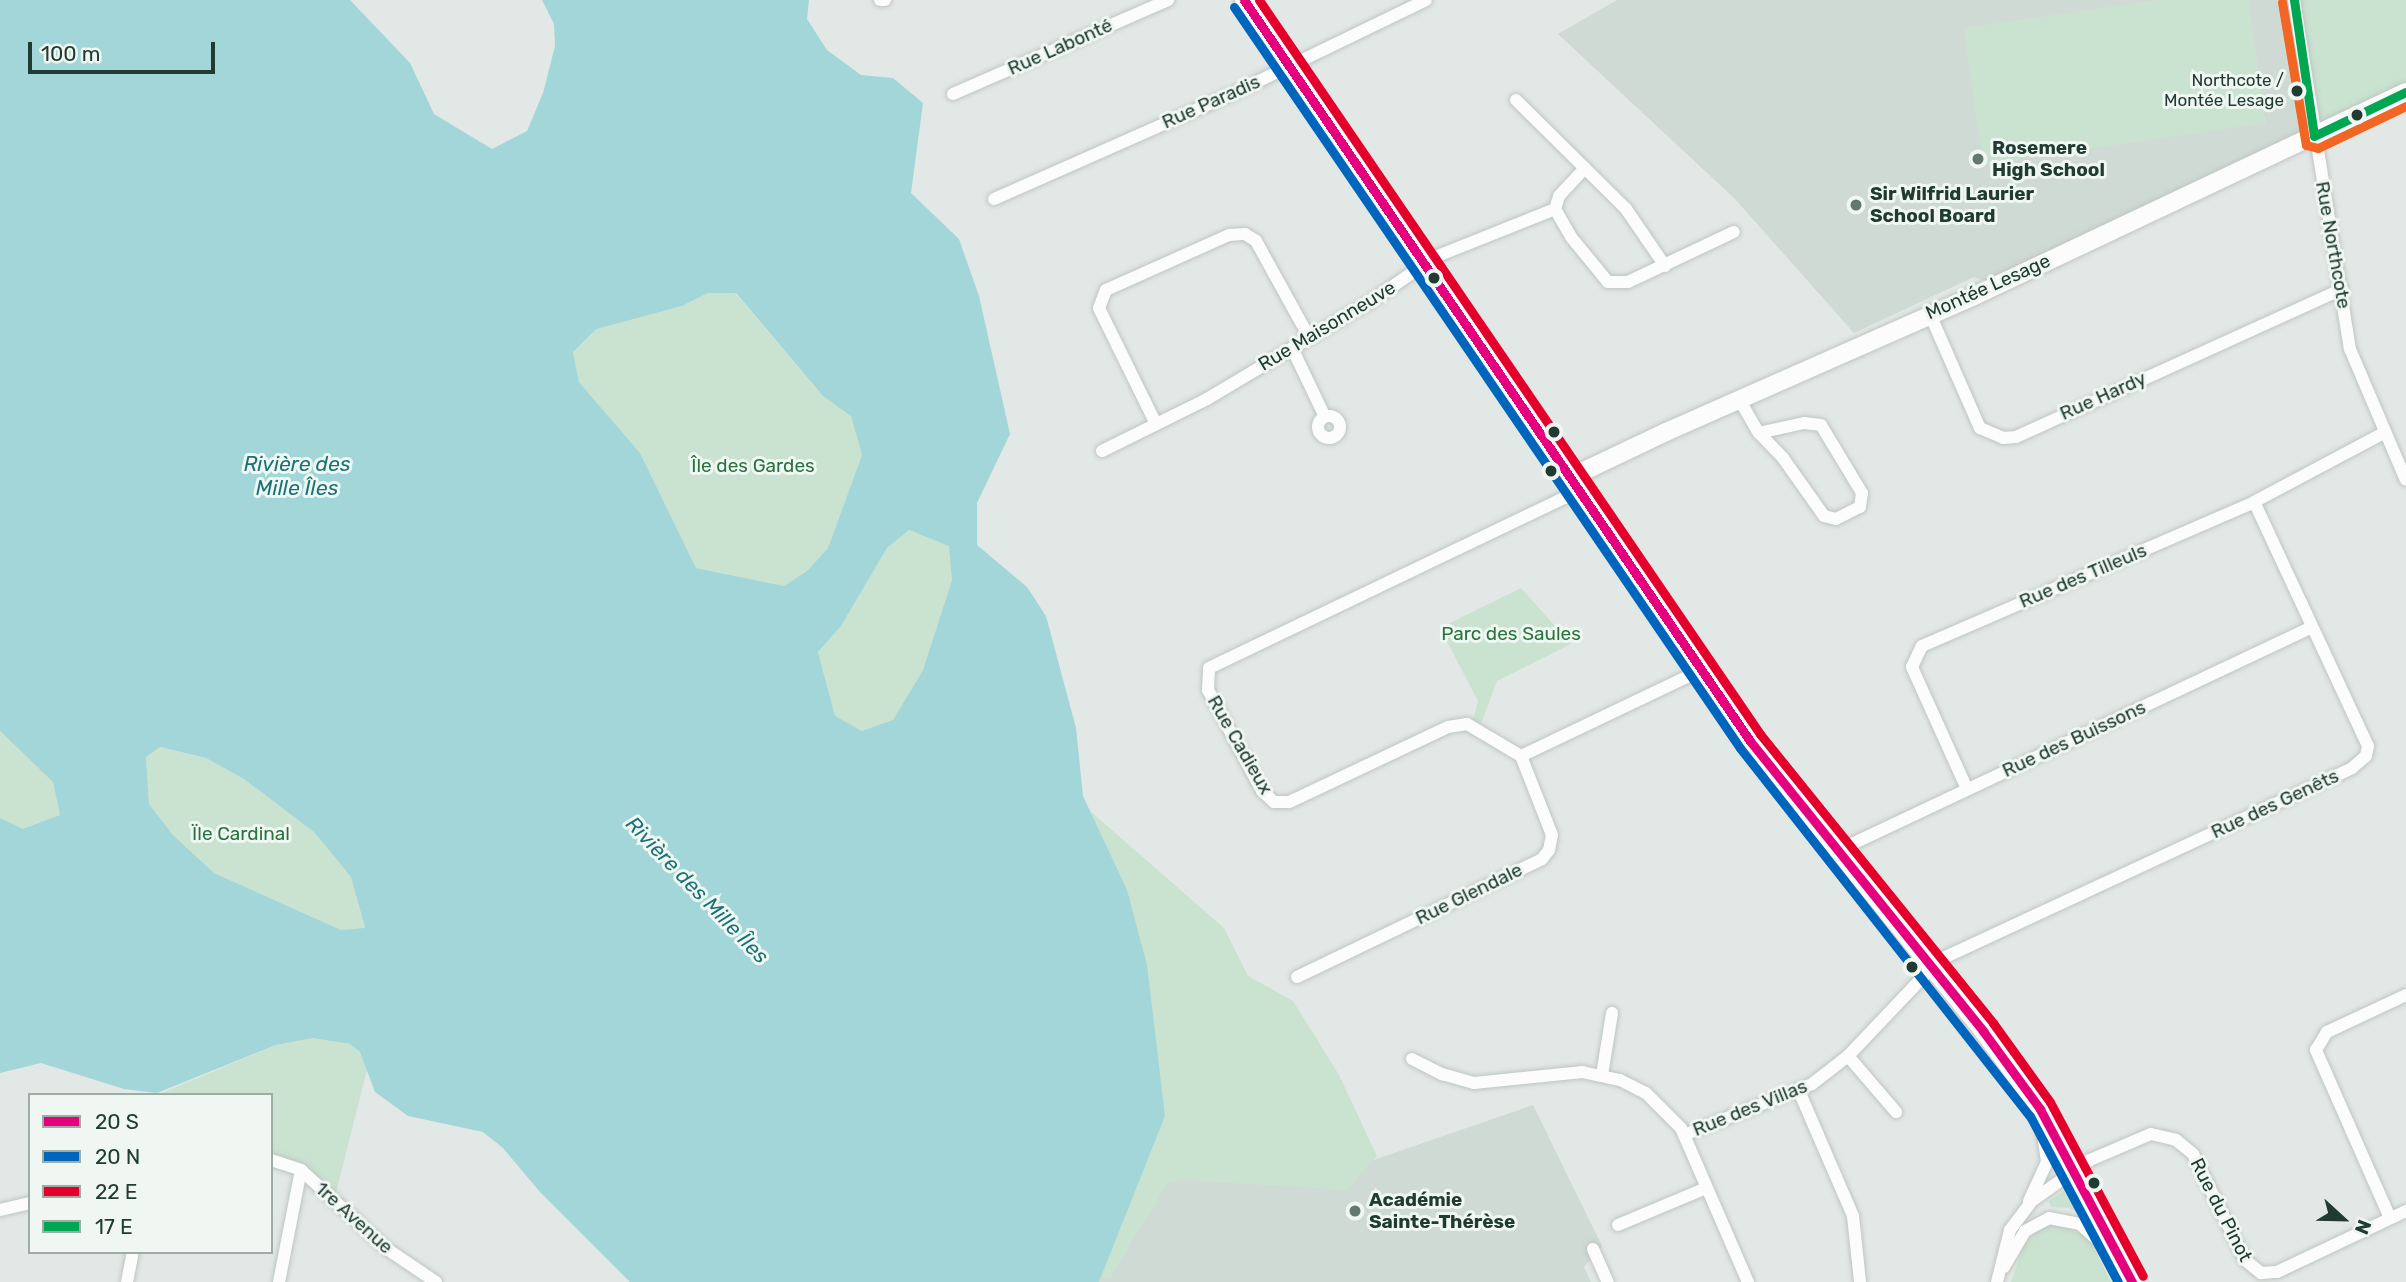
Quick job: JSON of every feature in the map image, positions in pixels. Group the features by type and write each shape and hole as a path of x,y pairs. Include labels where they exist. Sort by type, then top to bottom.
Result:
{"main road":[{"path":"1244,0 1422,266 1701,670 1835,852 1932,969 2040,1109 2075,1170 2132,1282"},
{"name":"Montée Lesage","path":"1573,485 1584,471 2406,92"}],"street":[{"path":"880,0 885,0"},
{"name":"Rue Labonté","path":"953,94 1168,0"},
{"name":"Rue Paradis","path":"994,199 1289,66 1426,0"},
{"name":"Rue Northcote","path":"2294,0 2350,349 2406,480"},
{"path":"1516,100 1639,226 1665,267"},
{"path":"1585,169 1559,196 1555,209 1571,237 1608,282 1624,283 1665,267 1734,232"},
{"name":"Rue Maisonneuve","path":"1102,451 1292,348 1435,257 1555,209"},
{"path":"1156,424 1099,308 1106,290 1229,235 1245,234 1256,241 1309,337"},
{"name":"Rue Hardy","path":"1929,312 1980,428 2003,438 2016,437 2342,289"},
{"path":"1292,348 1325,416"},
{"path":"1738,399 1759,433 1783,458 1824,516 1836,519 1860,507 1862,493 1821,425 1804,423 1759,433"},
{"name":"Rue des Tilleuls","path":"1967,789 1912,667 1922,646 2254,502 2384,433"},
{"name":"Rue Cadieux","path":"1521,756 1477,728 1453,725 1289,802 1278,803 1262,791 1208,690 1206,675 1217,660 1564,498 1573,485"},
{"name":"Rue des Genêts","path":"1932,969 1970,945 2352,768 2366,757 2368,746 2254,502"},
{"name":"Rue des Buissons","path":"1835,852 2312,627"},
{"path":"1521,756 1701,670"},
{"name":"Rue Glendale","path":"1297,978 1545,856 1552,835 1521,756"},
{"name":"Rue des Villas","path":"1684,1135 1799,1091 1848,1056 1932,969"},
{"path":"2390,1218 2316,1050 2326,1032 2406,995"},
{"path":"1602,1075 1612,1013"},
{"path":"1848,1056 1896,1112"},
{"name":"Rue des Villas","path":"1412,1059 1442,1074 1484,1084 1567,1072 1602,1075 1656,1100 1684,1135 1748,1282"},
{"path":"1799,1091 1853,1216 1860,1282"},
{"path":"1997,1281 2008,1236 2026,1207 2048,1158 2040,1109"},
{"name":"Rue du Pinot","path":"2075,1170 2144,1136 2176,1140 2200,1165 2247,1264 2265,1274 2406,1211"},
{"name":"1re Avenue","path":"273,1161 302,1170 420,1278 436,1282"},
{"path":"279,1282 302,1170"},
{"path":"2026,1207 2075,1170"},
{"path":"1618,1225 1706,1188"},
{"path":"0,1210 28,1203"},
{"path":"1997,1281 2025,1231 2049,1218 2080,1224 2122,1262"},
{"path":"1593,1250 1608,1282"},
{"path":"127,1282 133,1254"}],"shaded area":[{"name":"Rosemere High School","path":"1617,0 2294,0 2314,136 1998,284 1974,277 1854,333 1735,199 1558,34"},
{"name":"Académie Sainte-Thérèse","path":"1533,1105 1602,1246 1584,1267 1591,1282 1099,1282 1146,1156 1327,1176"}],"green space":[{"path":"2158,0 2248,0 2266,123 1983,164 1964,28"},
{"path":"2294,0 2406,0 2406,93 2314,136"},
{"name":"Île des Gardes","path":"708,293 735,293 823,396 852,416 862,455 828,548 807,571 784,586 696,568 640,453 579,382 573,352 596,328 682,306"},
{"path":"909,530 950,546 952,580 923,670 893,721 862,731 835,717 818,652 841,626 887,548"},
{"name":"Parc des Saules","path":"1521,588 1571,644 1497,681 1481,724 1473,720 1478,701 1440,628"},
{"path":"0,731 53,782 60,815 23,830 0,818"},
{"name":"Ïle Cardinal","path":"159,747 206,758 244,779 315,833 351,877 365,929 341,930 214,873 173,835 149,804 146,757"},
{"path":"1090,811 1224,928 1248,976 1293,1001 1339,1075 1377,1156 1347,1190 1183,1180 1167,1184 1111,1277 1100,1278 1165,1116"},
{"path":"313,1038 350,1044 360,1052 367,1070 334,1201 301,1170 273,1161 273,1093 162,1093 276,1045"},
{"path":"2067,1189 2073,1189 2090,1220 2069,1208 2051,1207 2049,1201"},
{"path":"2055,1223 2089,1237 2111,1282 2011,1282 2024,1245 2037,1229"}],"water":[{"name":"Rivière des Mille Îles","path":"0,0 350,0 410,63 434,114 492,149 527,131 543,93 555,46 554,24 542,0 809,0 807,19 827,50 861,75 893,78 923,103 911,193 959,239 979,296 1010,434 977,503 977,545 1027,587 1046,616 1076,728 1083,796 1127,890 1147,965 1165,1116 1099,1282 630,1282 540,1192 503,1148 483,1132 408,1116 375,1092 360,1052 350,1044 313,1038 276,1045 157,1093 124,1089 41,1063 0,1073 0,818 23,829 60,815 53,782 0,731","holes":["708,293 736,293 823,396 851,416 862,455 828,548 807,571 784,586 696,568 640,453 579,382 573,352 596,329 682,306","909,530 949,546 952,580 923,670 893,720 862,731 835,716 818,652 841,626 887,548","160,747 206,758 244,779 315,833 351,877 365,928 341,930 214,873 173,835 149,804 146,757"]}],"transit line":[{"path":"1244,0 1750,741 1983,1031 2040,1109 2132,1282"},
{"path":"1259,0 1760,734 1993,1023 2050,1102 2143,1276"},
{"path":"2294,0 2314,136 2406,92"},
{"path":"2282,2 2306,145 2318,148 2406,106"},
{"path":"1234,7 1740,748 2030,1116 2118,1282"}],"place":[{"name":"Northcote / Montée Lesage","path":"2297,91"},
{"name":"Rosemere High School","path":"1978,159"},
{"name":"Sir Wilfrid Laurier School Board","path":"1856,205"},
{"name":"Académie Sainte-Thérèse","path":"1355,1211"}]}
